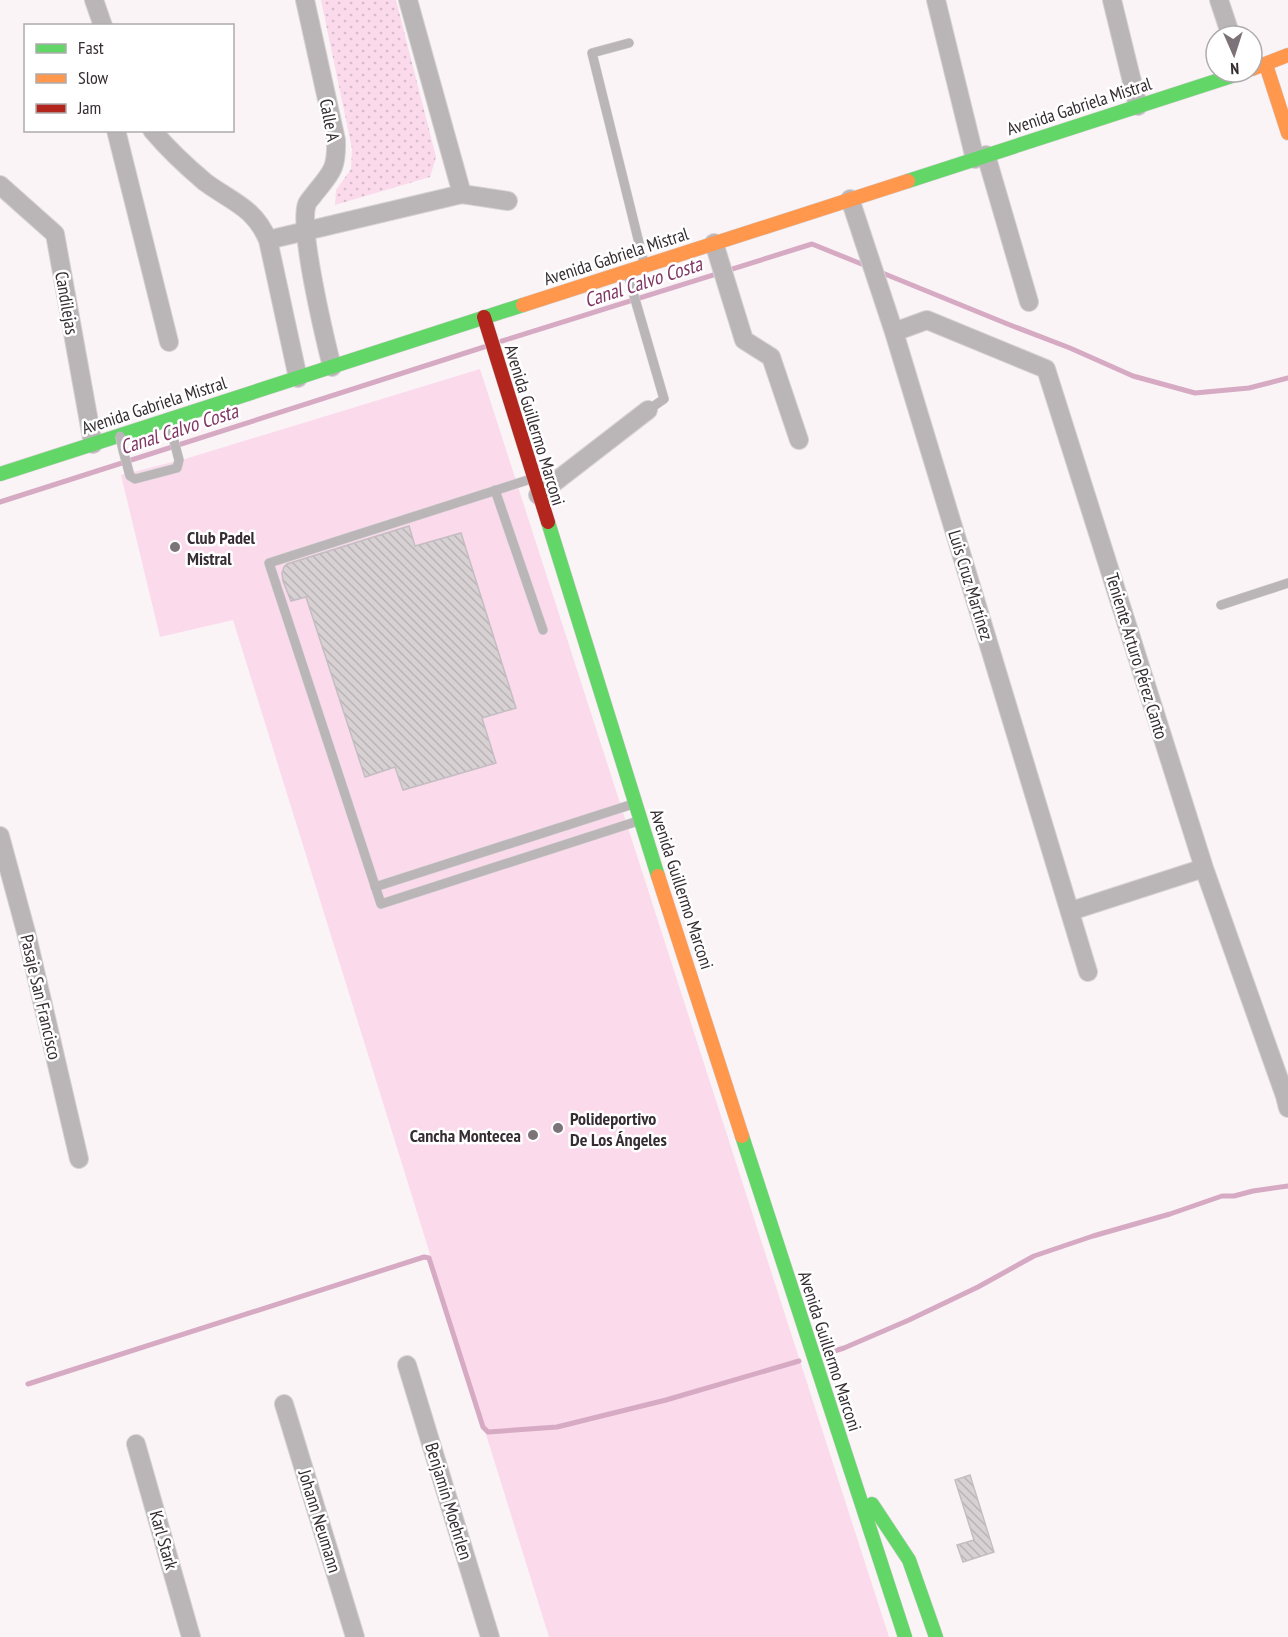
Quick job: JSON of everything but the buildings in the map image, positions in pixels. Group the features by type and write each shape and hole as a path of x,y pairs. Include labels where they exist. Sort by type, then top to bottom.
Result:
{"main road":[{"path":"1266,65 1288,55"},
{"path":"1266,65 1288,64"},
{"path":"1266,65 1288,133"},
{"name":"Avenida Gabriela Mistral","path":"0,474 484,318 629,279 644,266 1207,84"},
{"name":"Avenida Guillermo Marconi","path":"484,318 635,804 905,1637"},
{"name":"Avenida Guillermo Marconi","path":"850,1470 909,1560 936,1637"}],"street":[{"path":"94,0 103,24"},
{"name":"Calle A","path":"305,0 336,140 337,159 332,172 306,204 306,232 322,326 332,367"},
{"path":"408,0 462,194"},
{"path":"936,0 980,157 1029,302"},
{"path":"1112,0 1138,106"},
{"path":"1219,0 1228,24"},
{"path":"116,132 169,342"},
{"path":"154,132 203,180 251,213 264,231 268,240 298,378"},
{"name":"Candilejas","path":"0,185 54,234 93,444"},
{"path":"268,240 462,194 508,201"},
{"name":"Luis Cruz Martínez","path":"850,199 894,332 1088,972"},
{"path":"714,243 744,340 771,357 799,440"},
{"name":"Teniente Arturo Pérez Canto","path":"894,332 927,320 1046,369 1204,868 1287,1100"},
{"path":"535,487 648,410"},
{"name":"Pasaje San Francisco","path":"0,836 26,932 80,1159"},
{"path":"1071,911 1204,868"},
{"name":"Benjamín Moehrlen","path":"406,1365 490,1637"},
{"name":"Johann Neumann","path":"284,1404 355,1637"},
{"name":"Karl Stark","path":"136,1444 191,1637"}],"lane":[{"path":"629,43 592,53 644,266"},
{"path":"629,279 664,399 648,410"},
{"path":"120,436 130,476 135,479 177,468 179,463 169,420"},
{"path":"535,487 495,490 269,563 381,904 641,820"},
{"path":"495,490 543,630"},
{"path":"1221,605 1288,583"},
{"path":"375,887 635,804"}],"shaded area":[{"path":"321,0 396,0 436,157 430,177 335,205 336,190 351,169 352,149"},
{"name":"Polideportivo De Los Ángeles","path":"480,369 889,1637 549,1637 233,620 160,637 121,475 185,459"}],"waterway":[{"name":"Canal Calvo Costa","path":"502,341 812,244 869,267"},
{"name":"Canal Calvo Costa","path":"880,272 1070,348 1133,376 1195,393 1249,388 1288,378"},
{"name":"Canal Calvo Costa","path":"0,502 484,347"},
{"path":"828,1353 909,1320 978,1287 1034,1256 1222,1196 1288,1186"},
{"path":"28,1384 424,1257 429,1258 483,1427 488,1432 557,1427 666,1400 799,1361"}],"traffic: fast":[{"path":"908,181 1207,84"},
{"path":"0,474 523,305"},
{"path":"548,522 658,876"},
{"path":"742,1136 905,1637"},
{"path":"872,1504 909,1560 936,1637"}],"traffic: slow":[{"path":"1264,64 1288,55"},
{"path":"1266,65 1288,133"},
{"path":"523,305 908,181"},
{"path":"658,876 742,1136"}],"traffic: jam":[{"path":"484,317 548,522"}],"place":[{"name":"Club Padel Mistral","path":"175,547"},
{"name":"Polideportivo De Los Ángeles","path":"558,1128"},
{"name":"Cancha Montecea","path":"533,1135"}]}
